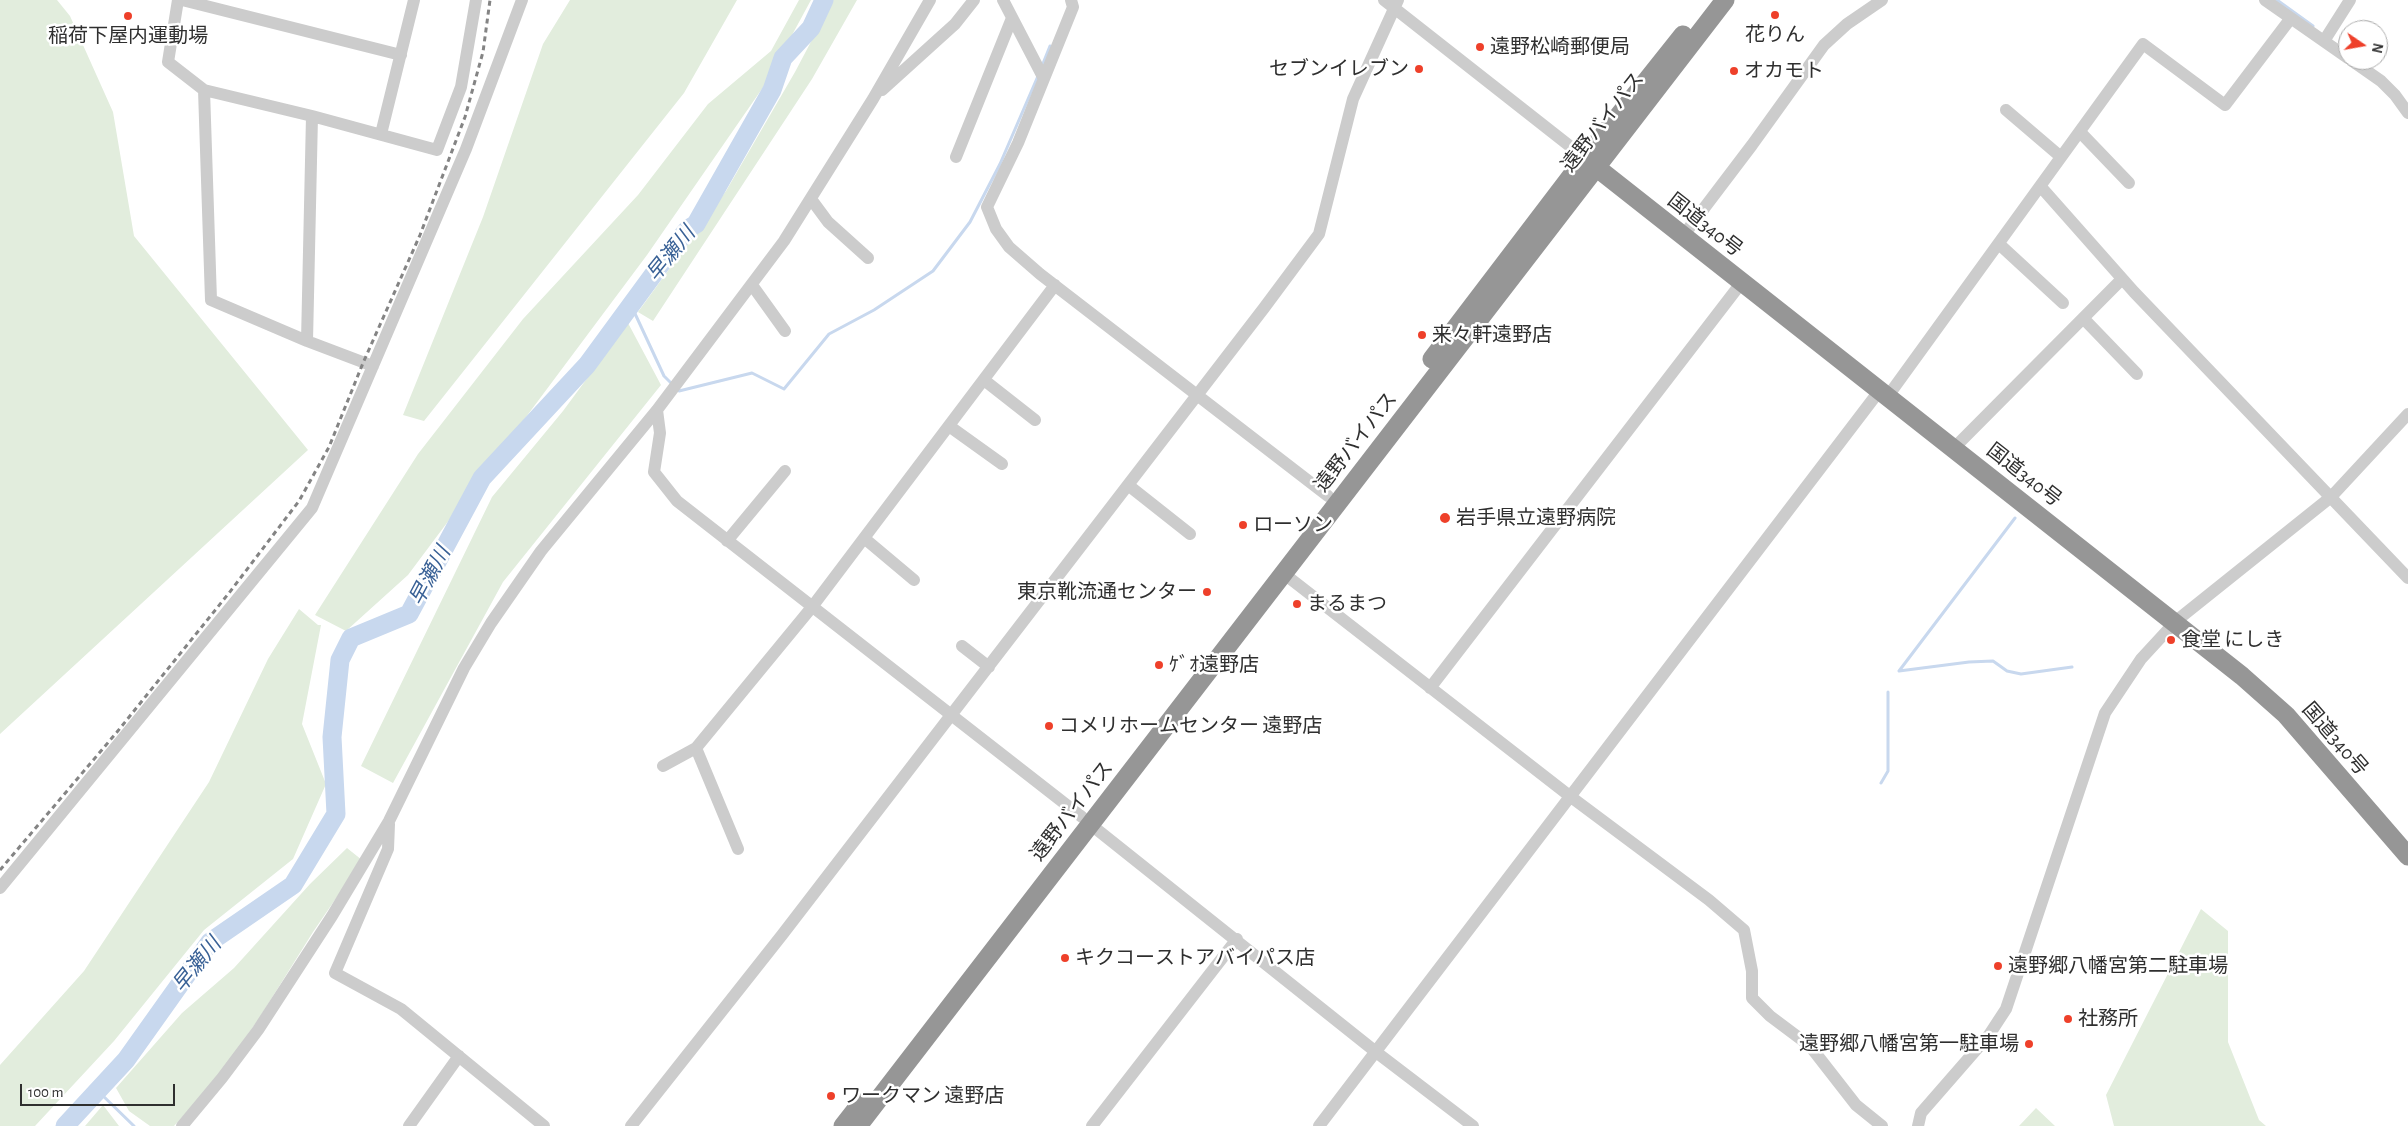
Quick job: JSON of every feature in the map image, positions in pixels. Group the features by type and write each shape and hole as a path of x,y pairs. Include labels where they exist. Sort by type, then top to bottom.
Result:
{"highway":[{"name":"遠野バイパス","path":"843,1126 1283,573 1591,163 1709,0"},
{"name":"遠野バイパス","path":"858,1126 1328,496 1591,163 1724,0"},
{"name":"国道340号","path":"1591,163 2176,621 2242,676 2286,715 2408,856"}],"street":[{"path":"401,55 180,0 168,62 204,90 312,116 437,150 462,87 476,0"},
{"path":"381,134 414,0"},
{"path":"0,888 312,508 466,149 522,0"},
{"path":"182,1126 222,1078 258,1030 332,916 389,822 464,668 491,623 541,551 657,410 784,241 873,99 930,0"},
{"path":"873,99 955,24 974,0"},
{"path":"1003,0 1043,77"},
{"path":"1071,0 1074,7 1043,77 1018,144 987,207 996,229 1009,246 1056,285 1328,496"},
{"path":"1683,236 1824,46 1865,4 1882,0"},
{"path":"2265,0 2291,18 2326,37 2338,48"},
{"path":"2326,37 2350,0"},
{"path":"631,1126 782,936 950,714 989,667 1197,396 1319,234 1353,99 1382,39 1392,2 1591,163"},
{"path":"956,157 1012,18"},
{"path":"1318,1126 1999,244 2143,44 2225,105 2291,18"},
{"path":"2365,70 2381,81 2395,95 2408,113"},
{"path":"204,90 211,300 307,341 373,366"},
{"path":"2006,110 2061,157"},
{"path":"307,341 312,116"},
{"path":"2080,132 2129,184"},
{"path":"2041,187 2122,279 2408,578"},
{"path":"811,199 828,222 868,258"},
{"path":"1999,244 2063,303"},
{"path":"1954,448 2122,279"},
{"path":"1430,688 1742,282"},
{"path":"752,285 786,332"},
{"path":"663,766 696,748 812,608 1056,285"},
{"path":"2083,318 2137,374"},
{"path":"984,380 1035,420"},
{"path":"657,410 660,433 654,472 676,501 1237,939 1376,1052 1473,1126"},
{"path":"1918,1126 1921,1113 1989,1035 2006,1009 2106,713 2141,659 2176,621 2331,497 2408,414"},
{"path":"949,426 1002,464"},
{"path":"727,540 785,471"},
{"path":"1128,485 1190,534"},
{"path":"864,538 914,580"},
{"path":"1283,573 1571,797 1709,900 1744,930 1752,971 1752,998 1770,1016 1810,1046 1856,1105 1882,1126"},
{"path":"962,646 989,667"},
{"path":"696,748 738,849"},
{"path":"389,822 388,849 335,974 401,1009 544,1126"},
{"path":"1092,1126 1237,939"},
{"path":"408,1126 459,1056"}],"green space":[{"path":"0,0 57,0 70,16 113,112 134,236 308,450 0,734"},
{"path":"570,0 737,0 684,93 424,421 403,415 483,217 543,44"},
{"path":"799,0 811,0 766,83 647,255 408,575 346,631 315,615 418,454 523,319 638,195 708,104 771,51"},
{"path":"833,0 857,0 812,79 653,321 638,312 726,191 795,72"},
{"path":"628,323 661,385 503,582 393,783 361,766 492,497 563,411"},
{"path":"299,609 318,625 321,625 302,724 326,784 293,859 204,930 114,1041 35,1126 0,1126 0,1065 84,971 209,782 268,659"},
{"path":"347,848 362,860 313,932 258,1020 213,1083 174,1126 150,1126 129,1111 116,1088 182,1013 234,968 310,884"},
{"path":"2201,909 2228,931 2228,1042 2259,1120 2266,1126 2114,1126 2106,1095"},
{"path":"103,1105 119,1126 85,1126"},
{"path":"2036,1108 2055,1126 2019,1126"}],"waterway":[{"name":"早瀬川","path":"65,1126 126,1060 210,942 293,885 336,814 332,737 340,660 351,638 409,614 482,478 587,365 675,245 688,229 696,224 772,90 783,58 811,28 824,0"},
{"path":"2277,0 2313,26"},
{"path":"1042,66 1050,46"},
{"path":"676,388 679,391 752,373 784,389 829,334 874,310 933,271 970,222 1000,164 1038,76"},
{"path":"631,305 664,376 672,384"},
{"path":"2015,518 1899,671 1969,662 1993,661 2007,671 2021,674 2072,667"},
{"path":"1881,783 1888,771 1888,692"},
{"path":"99,1092 134,1126"}],"railway":[{"path":"0,870 117,732 229,593 299,501 329,447 363,363 420,235 465,117 483,52 490,0"}],"place":[{"name":"花りん","path":"1775,15"},
{"name":"稲荷下屋内運動場","path":"128,16"},
{"name":"遠野松崎郵便局","path":"1480,47"},
{"name":"セブンイレブン","path":"1419,69"},
{"name":"オカモト","path":"1734,71"},
{"name":"来々軒遠野店","path":"1422,335"},
{"name":"岩手県立遠野病院","path":"1445,518"},
{"name":"ローソン","path":"1243,525"},
{"name":"東京靴流通センター","path":"1207,592"},
{"name":"まるまつ","path":"1297,604"},
{"name":"食堂 にしき","path":"2171,640"},
{"name":"ｹﾞｵ遠野店","path":"1159,665"},
{"name":"コメリホームセンター 遠野店","path":"1049,726"},
{"name":"キクコーストアバイパス店","path":"1065,958"},
{"name":"遠野郷八幡宮第二駐車場","path":"1998,966"},
{"name":"社務所","path":"2068,1019"},
{"name":"遠野郷八幡宮第一駐車場","path":"2029,1044"},
{"name":"ワークマン 遠野店","path":"831,1096"}]}
